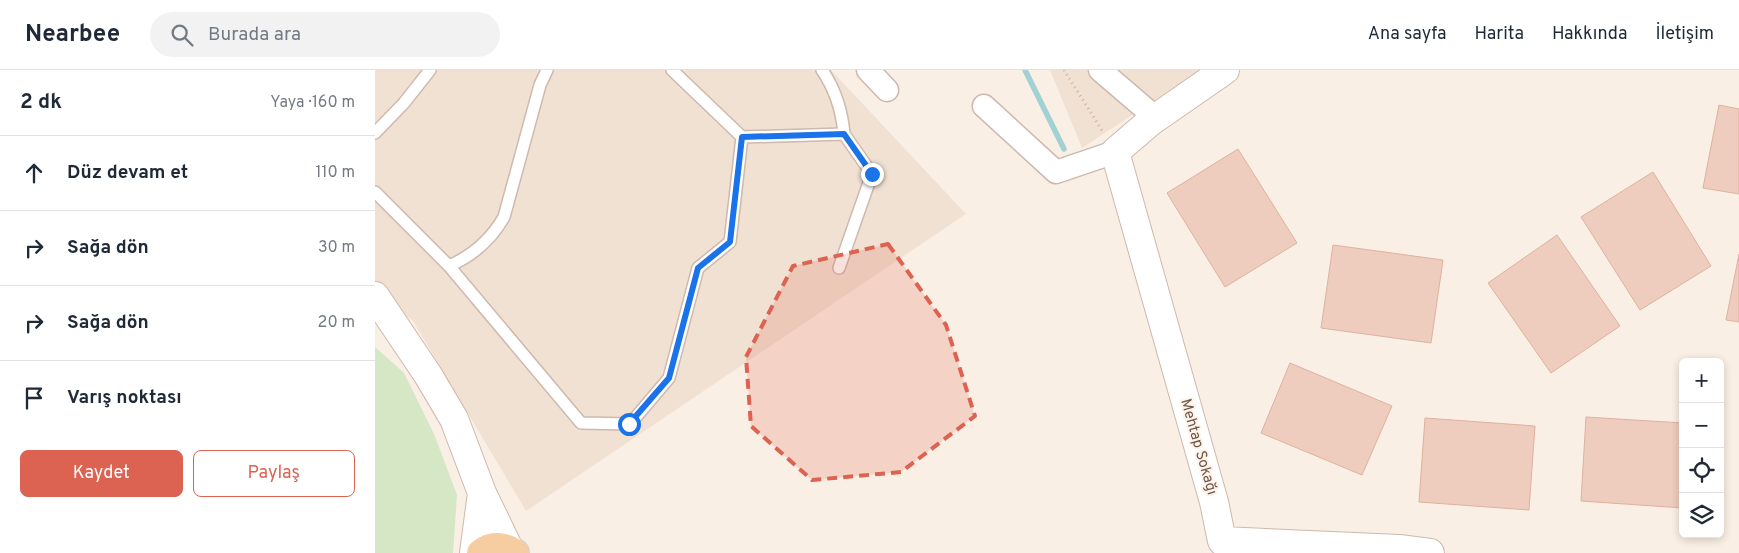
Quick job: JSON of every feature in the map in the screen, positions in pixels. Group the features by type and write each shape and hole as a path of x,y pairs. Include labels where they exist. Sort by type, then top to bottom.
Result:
{"main road":[{"path":"481,553 491,547 500,547 512,551"}],"street":[{"path":"868,70 887,90"},
{"path":"1100,70 1156,118"},
{"path":"984,106 1056,172 1115,152 1156,118 1225,70"},
{"name":"Mehtap Sokağı","path":"1115,152 1214,502 1222,541 1399,549 1430,553"},
{"path":"375,296 428,375 454,419 482,494 512,551"},
{"path":"474,553 482,494"}],"lane":[{"path":"375,133 403,104 430,70"},
{"path":"449,266 472,254 482,246 498,227 504,216 540,85 547,70"},
{"path":"672,70 742,137 844,134"},
{"path":"822,70 839,103 844,134 872,174 839,268"},
{"path":"375,192 449,266 581,422 629,424 669,378 698,268 730,242 742,137"}],"path":[{"path":"1064,70 1115,152"}],"highlighted area":[{"path":"888,244 946,325 975,416 901,472 812,480 751,426 746,357 793,266"}],"shaded area":[{"path":"375,70 831,70 966,214 526,511 413,321 375,293"},
{"path":"1050,70 1201,70 1082,148"}],"green space":[{"path":"375,347 404,373 434,434 457,495 453,553 375,553"}],"building":[{"path":"1719,105 1739,109 1739,194 1703,188"},
{"path":"1238,149 1297,243 1225,287 1167,193"},
{"path":"1653,172 1711,266 1640,310 1581,217"},
{"path":"1557,235 1620,326 1551,373 1488,283"},
{"path":"1333,245 1443,260 1431,343 1321,328"},
{"path":"1739,254 1739,322 1726,320"},
{"path":"1290,363 1392,406 1362,475 1261,433"},
{"path":"1586,417 1679,423 1679,508 1581,501"},
{"path":"1425,418 1535,426 1529,510 1419,502"}],"waterway":[{"path":"1025,70 1064,149"}],"route":[{"path":"629,424 669,378 698,268 730,242 742,137 844,134 872,174"}]}
